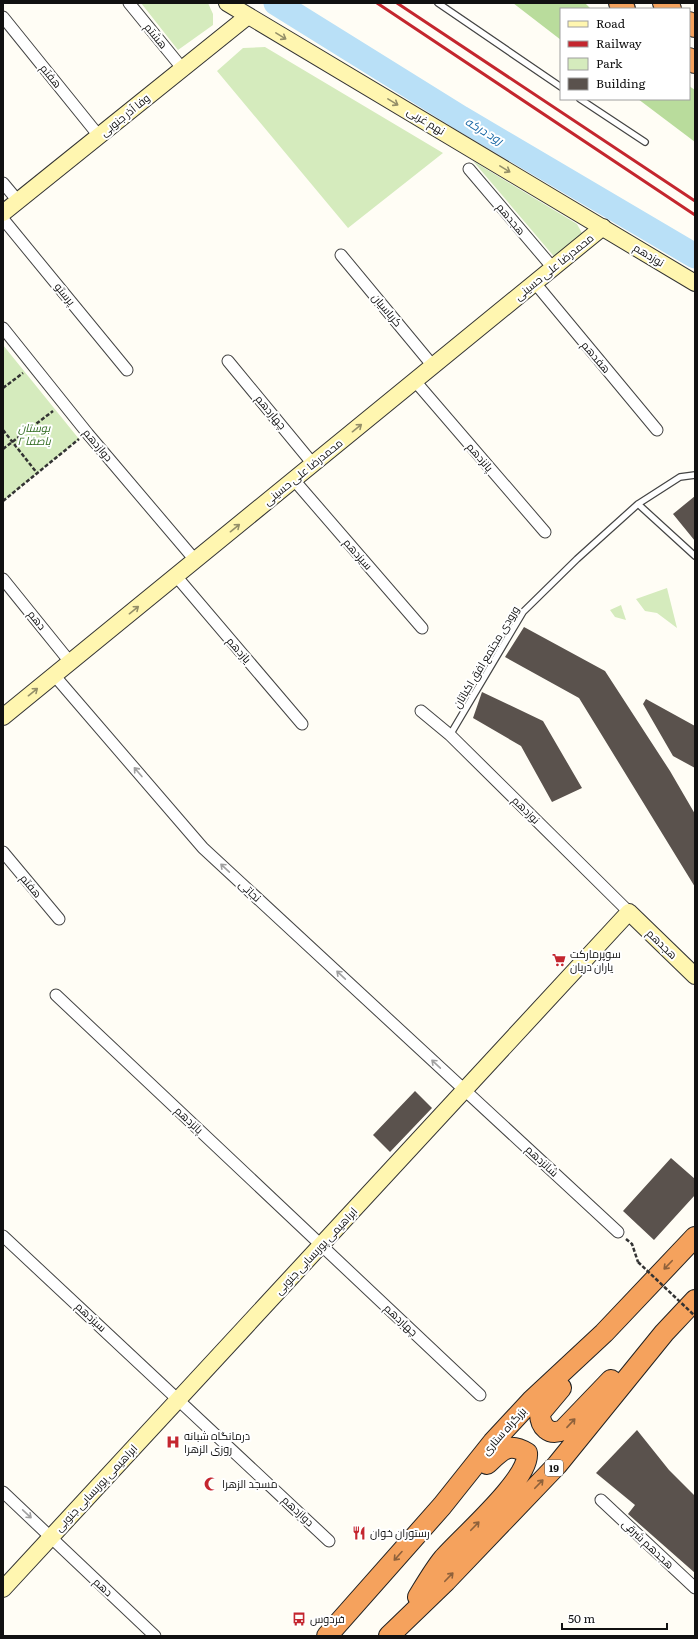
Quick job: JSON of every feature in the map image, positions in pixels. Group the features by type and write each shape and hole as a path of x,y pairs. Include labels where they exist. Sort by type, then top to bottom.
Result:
{"highway":[{"name":"بزرگراه ستاری","path":"327,1636 442,1506 466,1474 532,1400 604,1333 695,1237"},
{"name":"19","path":"395,1630 446,1581 557,1465 664,1333 695,1300"},
{"path":"604,1333 584,1360 540,1413 540,1421 549,1432 557,1433 563,1430 644,1348 664,1333"},
{"path":"395,1630 443,1559 504,1496 523,1472 528,1459 527,1453 515,1447 502,1450 442,1506"}],"street":[{"name":"هشتم","path":"129,3 182,68"},
{"name":"نهم غربی","path":"227,3 604,227"},
{"name":"وفا آذر جنوبی","path":"3,213 248,16"},
{"name":"هفتم","path":"3,17 100,136"},
{"name":"هجدهم","path":"469,169 553,268"},
{"path":"3,183 18,201"},
{"name":"پرستو","path":"3,219 127,370"},
{"name":"محمدرضا علی حسینی","path":"3,717 604,227"},
{"name":"نوزدهم","path":"604,227 695,283"},
{"name":"کرباسیان","path":"341,255 434,366"},
{"name":"هفدهم","path":"535,284 657,430"},
{"name":"دوازدهم","path":"3,328 88,434 195,560"},
{"name":"چهاردهم","path":"228,361 313,464"},
{"name":"پانزدهم","path":"415,381 545,532"},
{"name":"سیزدهم","path":"294,480 422,628"},
{"name":"یازدهم","path":"176,576 302,724"},
{"name":"دهم","path":"3,579 70,662"},
{"name":"نجاتی","path":"54,675 203,848 465,1090"},
{"name":"نوزدهم","path":"421,711 450,735 630,912"},
{"name":"هفتم","path":"3,852 59,919"},
{"name":"هجدهم","path":"630,912 695,976"},
{"name":"ابراهیمی پوربسابی جنوبی","path":"3,1589 630,912"},
{"name":"پانزدهم","path":"56,995 321,1245"},
{"name":"شانزدهم","path":"465,1090 618,1232"},
{"name":"سیزدهم","path":"3,1236 179,1399"},
{"name":"چهاردهم","path":"321,1245 480,1395"},
{"name":"دوازدهم","path":"179,1399 329,1541"},
{"name":"دهم","path":"3,1492 155,1636"},
{"name":"هجدهم شرقی","path":"601,1500 695,1588"}],"lane":[{"path":"438,3 560,85"},
{"path":"582,100 645,142"},
{"name":"ورودی مجتمع افق اکباتان","path":"450,735 523,612 577,558 638,504 680,477 695,475"},
{"path":"638,504 695,556"}],"path":[{"path":"20,366 29,377"},
{"path":"3,388 24,372"},
{"path":"50,404 60,415"},
{"path":"3,449 55,409"},
{"path":"3,430 37,473"},
{"path":"3,501 78,439 74,433"},
{"path":"618,1232 632,1244 638,1262 695,1316"}],"green space":[{"path":"141,3 208,3 213,14 213,25 178,50"},
{"path":"513,3 585,3 590,8 560,8 560,39"},
{"path":"265,47 443,153 348,228 217,71 243,48"},
{"path":"690,87 695,90 695,142 639,100 690,100"},
{"path":"473,161 577,224 583,235 557,260"},
{"name":"بوستان باصفا ۲","path":"3,345 79,439 3,501"},
{"path":"667,588 677,628 657,613 645,611 636,599"},
{"path":"621,605 626,620 615,617 610,610"}],"building":[{"path":"695,496 695,541 673,514"},
{"path":"524,627 605,671 670,771 695,814 695,887 579,698 505,657"},
{"path":"482,692 543,721 582,788 552,802 521,746 473,718"},
{"path":"646,699 695,726 695,768 673,756 643,704"},
{"path":"415,1091 432,1108 390,1152 373,1135"},
{"path":"671,1158 695,1179 695,1195 654,1240 623,1211"},
{"path":"637,1430 669,1470 695,1496 695,1573 628,1514 635,1505 596,1473"}],"waterway":[{"name":"رود درکه","path":"276,3 461,118 695,256"}],"railway":[{"path":"377,3 695,215"},
{"path":"397,3 695,201"}],"place":[{"name":"سوپرمارکت یاران دریان","path":"559,960"},
{"name":"درمانگاه شبانه روزی الزهرا","path":"173,1442"},
{"name":"مسجد الزهرا","path":"211,1484"},
{"name":"رستوران خوان","path":"359,1533"},
{"name":"فردوس","path":"299,1619"}]}
